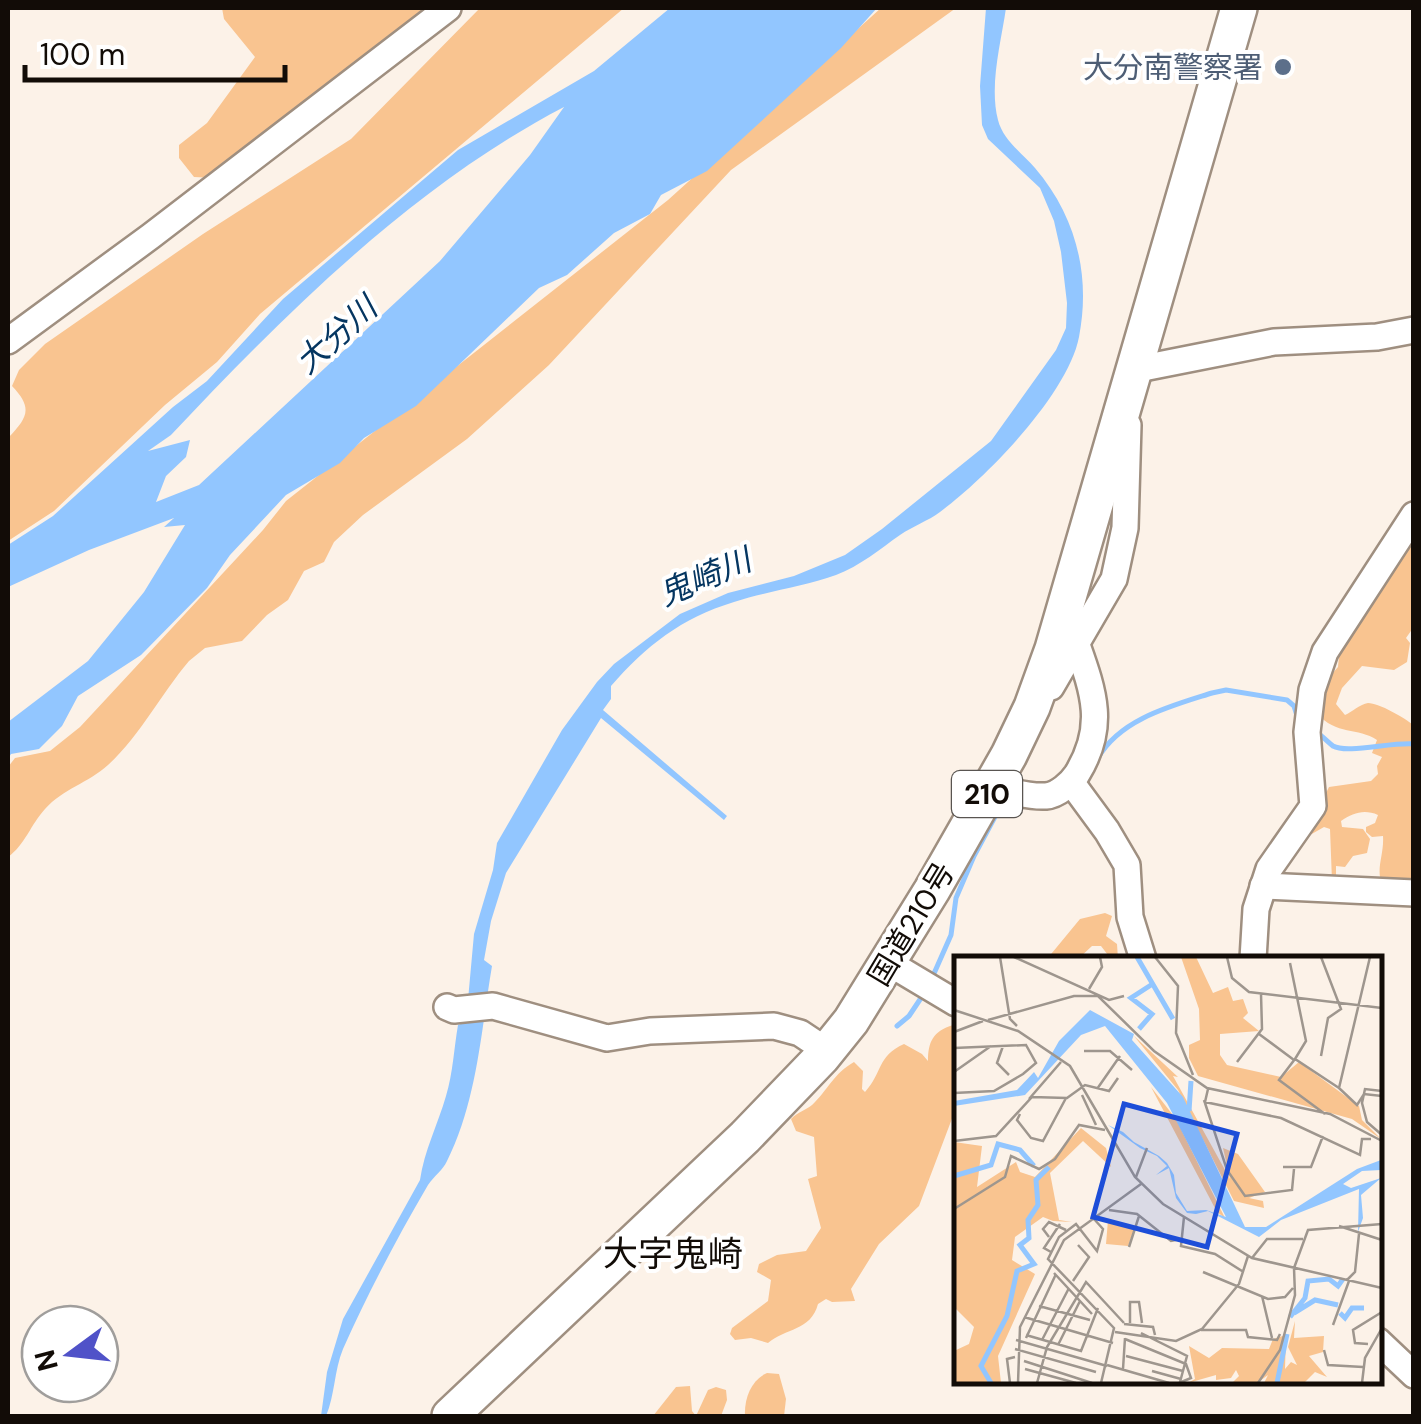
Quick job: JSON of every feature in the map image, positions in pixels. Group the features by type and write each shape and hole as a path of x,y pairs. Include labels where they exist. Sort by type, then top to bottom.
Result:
{"highway":[{"name":"国道210号","path":"450,1416 745,1136 827,1051 859,1011 889,963 992,786 1032,707 1053,649 1239,8"}],"street":[{"path":"8,341 448,8"},
{"path":"1009,755 1109,591 1124,541 1132,379 1179,362 1274,342 1411,339"},
{"path":"1253,956 1254,923 1269,870 1312,806 1307,732 1312,690 1325,652 1414,515"},
{"path":"992,786 1047,796 1071,782 1087,755 1096,724 1089,682 1077,645"},
{"path":"1071,782 1121,851 1127,866 1130,917 1143,956"},
{"path":"1263,886 1414,893"},
{"path":"889,963 954,1002"},
{"path":"450,1008 489,1006 607,1038 650,1031 774,1026 800,1032 827,1051"},
{"path":"1381,1343 1414,1375"}],"shaded area":[{"path":"222,8 438,8 330,81 214,178 194,177 179,158 179,145 207,123 255,57 224,19"},
{"path":"480,8 624,8 260,314 217,362 165,405 54,511 8,541 8,438 25,412 23,400 12,386 19,370 45,344 203,234 351,139"},
{"path":"881,8 956,8 731,170 549,365 467,439 363,515 334,542 324,562 304,571 288,600 242,641 205,648 189,661 120,754 52,802 8,857 8,767 15,758 50,751 80,727 286,501 668,200"},
{"path":"1413,545 1413,628 1406,638 1410,643 1407,662 1394,670 1362,666 1342,688 1336,704 1345,715 1362,705 1373,704 1413,725 1413,883 1387,884 1380,877 1383,836 1372,837 1366,832 1378,815 1363,812 1341,821 1342,827 1363,829 1370,839 1367,853 1353,856 1345,867 1336,866 1332,881 1330,829 1324,827 1310,835 1307,831 1329,787 1371,781 1378,774 1382,757 1372,753 1377,740 1332,725 1317,713 1325,682 1338,667 1340,644 1399,551"},
{"path":"1105,913 1112,916 1106,936 1117,944 1118,956 1109,956 1101,946 1092,946 1081,956 1049,956 1080,919"},
{"path":"954,1026 954,1113 919,1206 879,1244 851,1289 855,1301 826,1299 804,1324 768,1343 751,1338 735,1340 730,1334 732,1328 768,1301 771,1280 757,1272 759,1264 777,1255 806,1251 821,1228 808,1179 817,1176 814,1137 796,1131 791,1119 812,1105 841,1071 854,1062 863,1071 865,1092 885,1059 904,1044 928,1061 933,1038"},
{"path":"767,1373 779,1374 786,1399 784,1416 745,1416 750,1391"},
{"path":"690,1386 696,1416 653,1416 676,1387"},
{"path":"708,1390 726,1390 721,1416 696,1416"}],"water":[{"path":"670,8 877,8 841,48 707,171 661,195 650,214 614,233 567,275 539,288 416,406 364,438 340,463 286,495 230,555 207,588 141,655 78,696 62,726 39,749 11,754 8,759 8,722 88,661 144,592 185,525 164,527 174,518 89,550 8,587 8,545 53,516 207,381 283,299 458,150 594,71","holes":["564,107 530,155 440,261 199,485 156,502 166,476 186,457 190,440 148,451 171,435 354,254 455,174"]},
{"path":"986,8 1006,8 995,78 1000,127 1049,187 1077,247 1082,314 1072,359 1023,433 940,512 845,571 697,616 651,646 611,686 611,699 603,710 727,816 724,820 601,718 506,873 484,960 492,966 472,1090 457,1138 362,1307 340,1357 326,1416 321,1416 327,1372 343,1319 420,1180 446,1096 458,1025 466,1022 474,934 497,843 562,730 614,664 680,614 728,593 794,576 845,555 882,529 991,441 1056,350 1066,328 1067,303 1054,221 1040,188 988,139 982,125 980,86"}],"waterway":[{"path":"1098,758 1119,733 1148,716 1226,690 1287,700 1294,706 1298,719"},
{"path":"1314,730 1340,748 1414,744"},
{"path":"932,978 951,935 956,898 974,856 997,813 1012,800"},
{"path":"897,1026 925,992"}],"place":[{"name":"大分南警察署","path":"1283,67"}],"district":[{"name":"大字鬼崎","path":"673,1254"}],"water label":[{"name":"大分川","path":"336,335"},
{"name":"鬼崎川","path":"705,577"}]}
